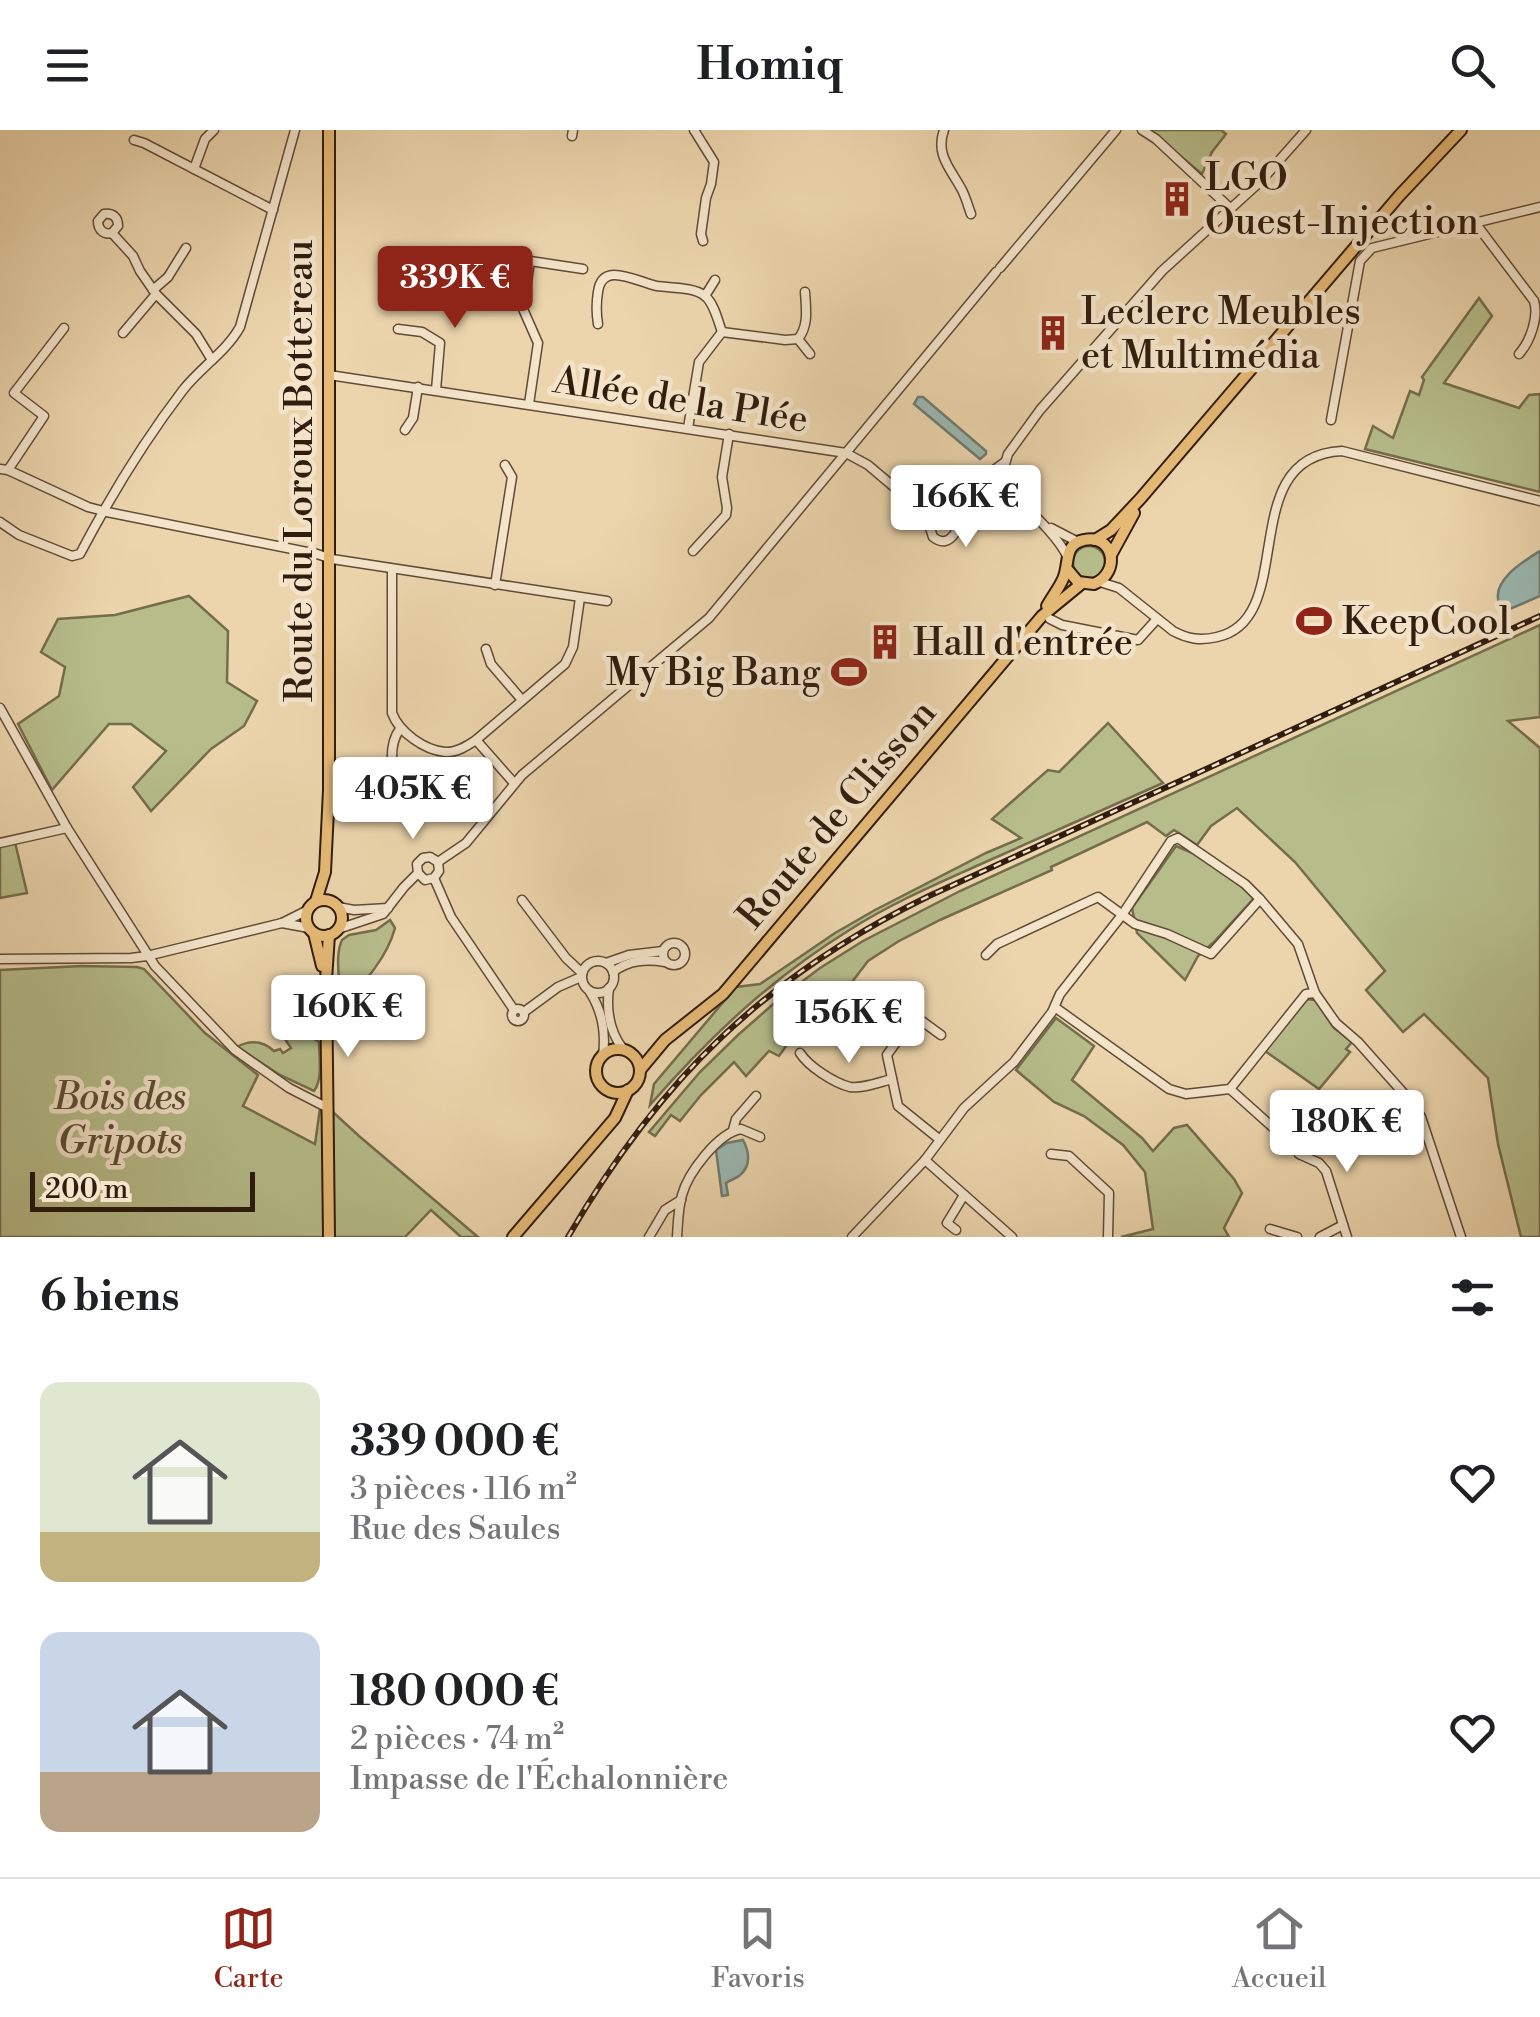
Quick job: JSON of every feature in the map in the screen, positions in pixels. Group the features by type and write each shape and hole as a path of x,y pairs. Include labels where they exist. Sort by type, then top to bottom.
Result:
{"main road":[{"name":"Route du Loroux Bottereau","path":"329,130 326,872 337,906"},
{"path":"1078,542 1095,540 1111,530 1399,196 1461,130"},
{"path":"1067,562 1074,580 1081,584 1100,582 1140,498"},
{"path":"1095,540 1104,545 1111,562"},
{"name":"Route de Clisson","path":"1046,618 1078,542"},
{"name":"Route de Clisson","path":"640,1070 665,1040 723,994 1046,618 1081,584"},
{"name":"Route du Loroux Bottereau","path":"312,906 326,872"},
{"path":"326,980 306,919 312,906 326,900 337,906 342,920 333,932 326,980 329,1237"},
{"path":"311,931 333,932"},
{"name":"Route de Clisson","path":"627,1051 665,1040"},
{"path":"614,1049 627,1051 636,1058 638,1082 628,1090 609,1091 597,1075 599,1060 614,1049"},
{"path":"513,1237 621,1110 628,1090"},
{"path":"608,1126 614,1105 609,1091"}],"street":[{"path":"194,169 205,139 214,130"},
{"path":"0,522 72,556 80,554 103,510 180,394 229,344 240,327 295,130"},
{"path":"694,130 714,162 703,240"},
{"path":"944,130 940,150 971,214"},
{"path":"438,862 466,843 514,784 708,618 1116,130"},
{"path":"1142,130 1231,209"},
{"path":"1000,474 984,472 975,494 934,520 930,533 933,538 942,542 952,538 964,510 1003,484 1000,474 1005,462 1040,410 1162,271 1261,181 1306,130"},
{"path":"134,140 272,210"},
{"path":"1331,420 1360,261 1365,253 1372,248 1540,208"},
{"path":"1476,224 1534,301 1536,310 1527,346 1518,354"},
{"path":"112,233 133,256 155,292 188,324 212,360"},
{"path":"123,333 186,248"},
{"path":"425,258 472,264 489,255 582,269"},
{"path":"529,404 538,343 523,309 530,262"},
{"path":"598,324 595,309 599,282 611,274 705,296 722,332"},
{"path":"705,296 715,280"},
{"path":"722,332 798,339 806,314 805,292"},
{"path":"64,328 14,393 44,416 4,470 88,507 329,559 607,601"},
{"path":"398,329 422,332 440,342 436,390"},
{"path":"688,428 699,362 722,332"},
{"path":"798,339 810,354"},
{"name":"Allée de la Plée","path":"329,374 846,453"},
{"path":"405,430 413,418 418,387"},
{"path":"694,551 726,515 722,477 729,434"},
{"path":"1100,582 1119,588 1173,631 1193,640 1231,634 1256,604 1283,487 1303,462 1314,456 1342,451 1540,501"},
{"path":"846,453 868,465 934,520"},
{"path":"495,585 516,463"},
{"path":"505,465 512,477"},
{"path":"1000,474 1007,493 1062,545 1067,562"},
{"path":"981,483 992,492 1007,493"},
{"path":"944,516 956,526"},
{"path":"1045,525 1078,542"},
{"path":"1111,562 1119,588"},
{"path":"392,570 392,713 407,736 444,752 464,748 476,740 565,664 572,654 580,598"},
{"path":"1046,618 1062,625 1138,640 1157,619"},
{"path":"486,649 490,664 522,700"},
{"path":"0,708 67,828 147,956 234,1050 289,1088 328,1108"},
{"path":"400,729 393,739 393,775 400,798"},
{"path":"476,740 514,784"},
{"path":"0,843 67,828"},
{"path":"852,1237 924,1160 975,1096 1028,1045 1056,1008 1060,994 1174,838 1178,838 1245,884 1260,899 1298,944 1315,993 1336,1023 1414,1105 1461,1237"},
{"path":"423,858 438,862 439,871 434,878 424,879 418,874 417,864 423,858"},
{"path":"333,932 378,918 418,874"},
{"path":"434,878 450,916 519,1011 582,975 590,962 606,963 629,955 663,951 674,943 684,950 679,964 632,962 613,972"},
{"path":"986,955 997,944 1098,897 1135,924 1211,954 1260,899"},
{"path":"522,900 582,975 602,1018 603,1054"},
{"path":"0,958 147,956 282,923 312,906"},
{"path":"337,906 354,910 388,908"},
{"path":"282,923 311,931"},
{"path":"663,951 666,962"},
{"path":"606,963 614,981 608,1013 612,1030 627,1051"},
{"path":"590,992 598,994 610,988"},
{"path":"1056,1008 1169,1089 1186,1094 1230,1089 1306,994 1315,993"},
{"path":"886,1000 897,1002 941,1035"},
{"path":"916,1016 887,1054 900,1109 939,1139"},
{"path":"800,1053 807,1064 847,1086 892,1079"},
{"path":"1230,1089 1278,1132"},
{"path":"733,1130 736,1118 756,1096"},
{"path":"1270,1123 1278,1113"},
{"path":"677,1237 680,1200 686,1183 719,1140 741,1129 760,1138"},
{"path":"1051,1154 1069,1156 1109,1193 1108,1237"},
{"path":"1299,1154 1326,1171 1347,1237"},
{"path":"924,1160 1012,1237"},
{"path":"956,1230 947,1223 964,1195"},
{"path":"649,1237 665,1210 680,1200"},
{"path":"1320,1237 1344,1226"},
{"path":"1270,1229 1297,1237"}],"green space":[{"path":"1149,130 1221,130 1226,134 1202,174"},
{"path":"1479,298 1492,316 1444,383 1519,408 1529,395 1540,394 1540,492 1365,449 1373,426 1393,438 1410,391 1419,395 1422,377"},
{"path":"1089,546 1101,550 1105,562 1101,574 1089,578 1077,574 1073,562 1077,550"},
{"path":"189,596 228,631 227,682 257,701 244,726 211,749 151,811 133,787 166,751 131,724 109,724 52,790 18,724 59,696 65,667 41,652 58,619 115,615"},
{"path":"1540,625 1540,717 1508,721 1540,748 1540,1237 1521,1237 1498,1144 1488,1078 1424,1014 1403,1032 1366,990 1385,971 1295,862 1237,808 1211,826 1197,845 1174,830 1166,836 1147,822 899,941 868,961 830,1011 816,1004 779,1056 769,1051 746,1076 734,1062 680,1121 671,1115 655,1136 649,1132 738,1035 820,968 863,941 960,891"},
{"path":"1108,723 1163,783 931,886 851,929 795,967 744,1009 650,1105 654,1084 736,987 760,984 875,910 1021,838 992,819 1048,770 1059,772"},
{"path":"14,838 27,893 0,898 0,841"},
{"path":"1176,846 1204,858 1255,897 1198,956 1185,980 1137,933 1132,908"},
{"path":"390,920 395,928 381,959 357,988 339,997 342,940 376,930"},
{"name":"Bois des Gripots","path":"82,966 144,969 205,1033 258,1075 243,1106 315,1144 321,1101 478,1237 461,1237 431,1210 405,1237 0,1237 0,970"},
{"path":"299,998 303,1001 303,1032 319,1042 320,1074 314,1091 237,1047 256,1043 283,1053 291,1048 283,1036 290,1024 285,1020"},
{"path":"1306,999 1315,1000 1334,1028 1352,1042 1346,1049 1350,1052 1319,1089 1265,1051"},
{"path":"1056,1018 1094,1046 1072,1080 1153,1151 1174,1128 1187,1125 1234,1179 1242,1193 1224,1228 1229,1237 1121,1237 1153,1229 1145,1172 1123,1145 1084,1116 1054,1102 1016,1070"}],"water":[{"path":"918,397 923,397 986,454 980,459 914,404"},
{"path":"1540,551 1540,596 1510,609 1500,606 1498,597 1503,581"},
{"path":"743,1140 748,1163 739,1176 726,1183 728,1195 722,1196 716,1150"}],"railway":[{"path":"568,1237 603,1180 679,1081 721,1038 816,961 929,896 1540,616"}],"place":[{"name":"LGO Ouest-Injection","path":"1177,199"},
{"name":"Leclerc Meubles et Multimédia","path":"1053,333"},
{"name":"KeepCool","path":"1314,621"},
{"name":"Hall d'entrée","path":"885,642"},
{"name":"My Big Bang","path":"849,672"}]}
